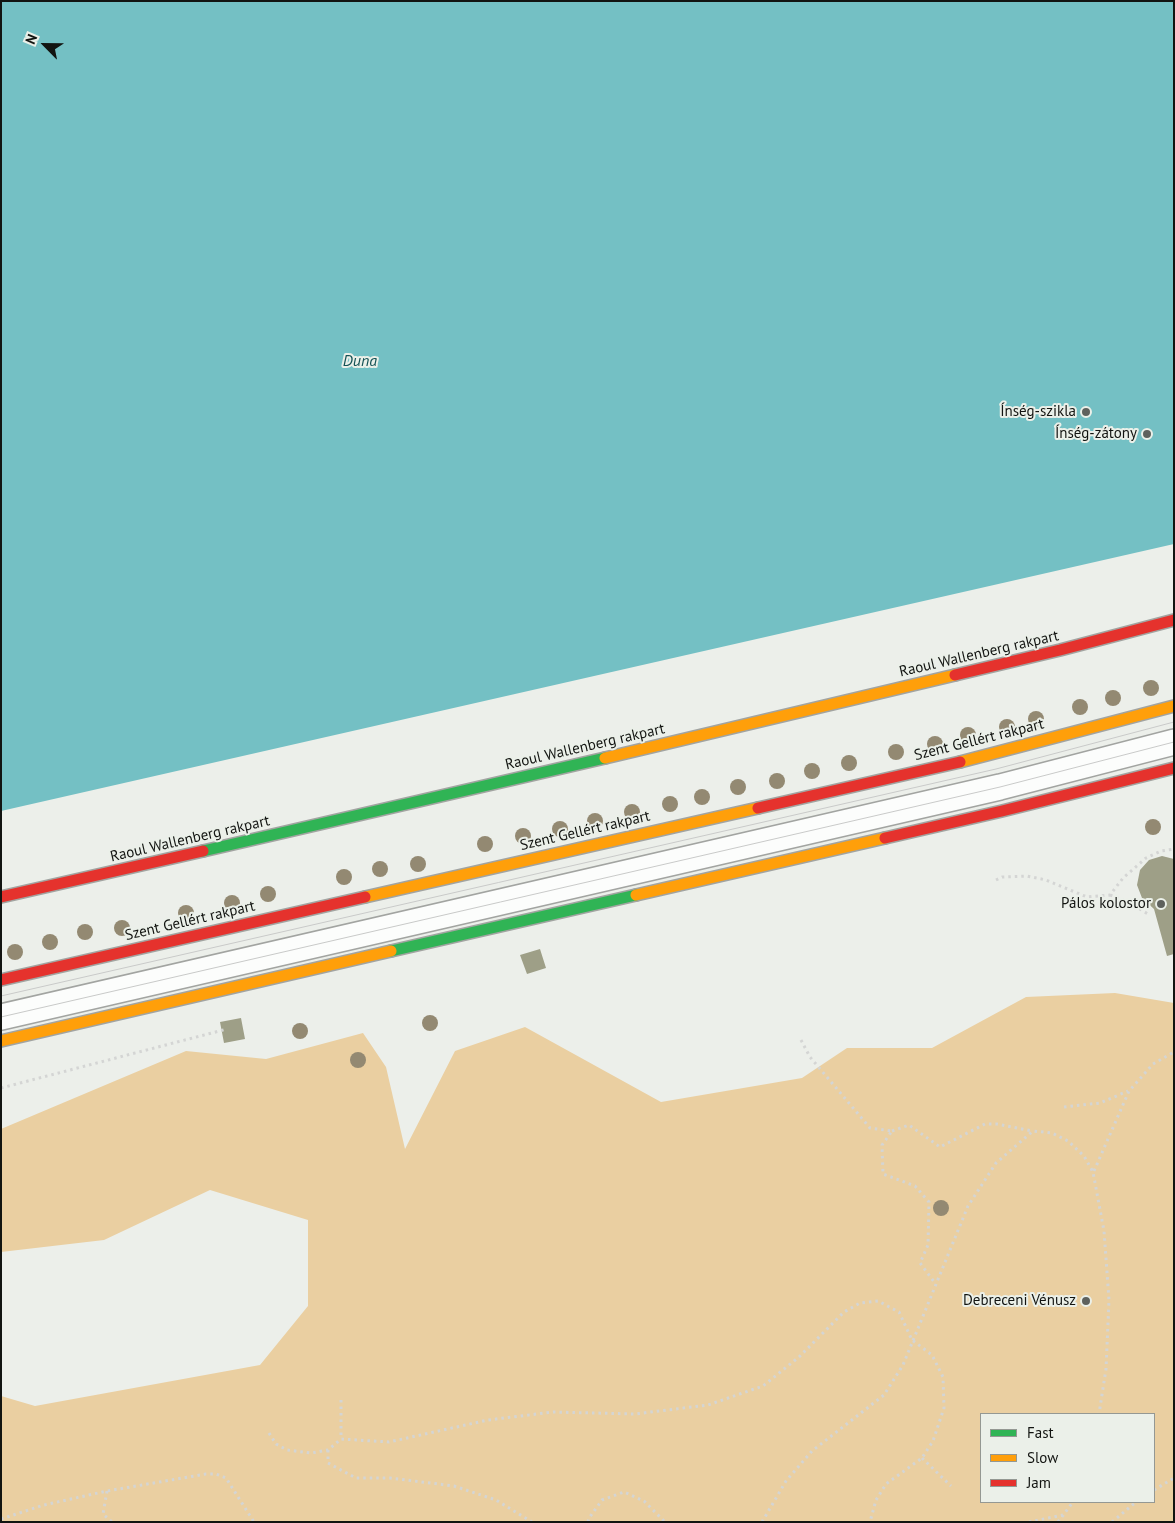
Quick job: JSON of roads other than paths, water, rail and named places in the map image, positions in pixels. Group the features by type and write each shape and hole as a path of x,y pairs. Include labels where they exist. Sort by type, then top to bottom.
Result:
{"main road":[{"name":"Raoul Wallenberg rakpart","path":"1,897 327,823 1041,655 1174,620"},
{"name":"Szent Gellért rakpart","path":"1,980 994,754 1174,706"},
{"path":"1,1041 1002,811 1174,768"}],"lane":[{"path":"1,1017 1000,787 1174,742"}],"water":[{"name":"Duna","path":"1,1 1174,1 1174,544 1,811"}],"tram line":[{"path":"1,996 996,769 1174,722"},
{"path":"1,1017 1000,787 1174,742"}],"place":[{"name":"Ínség-szikla","path":"1086,412"},
{"name":"Ínség-zátony","path":"1147,434"},
{"name":"Pálos kolostor","path":"1161,904"},
{"name":"Debreceni Vénusz","path":"1086,1301"}]}
